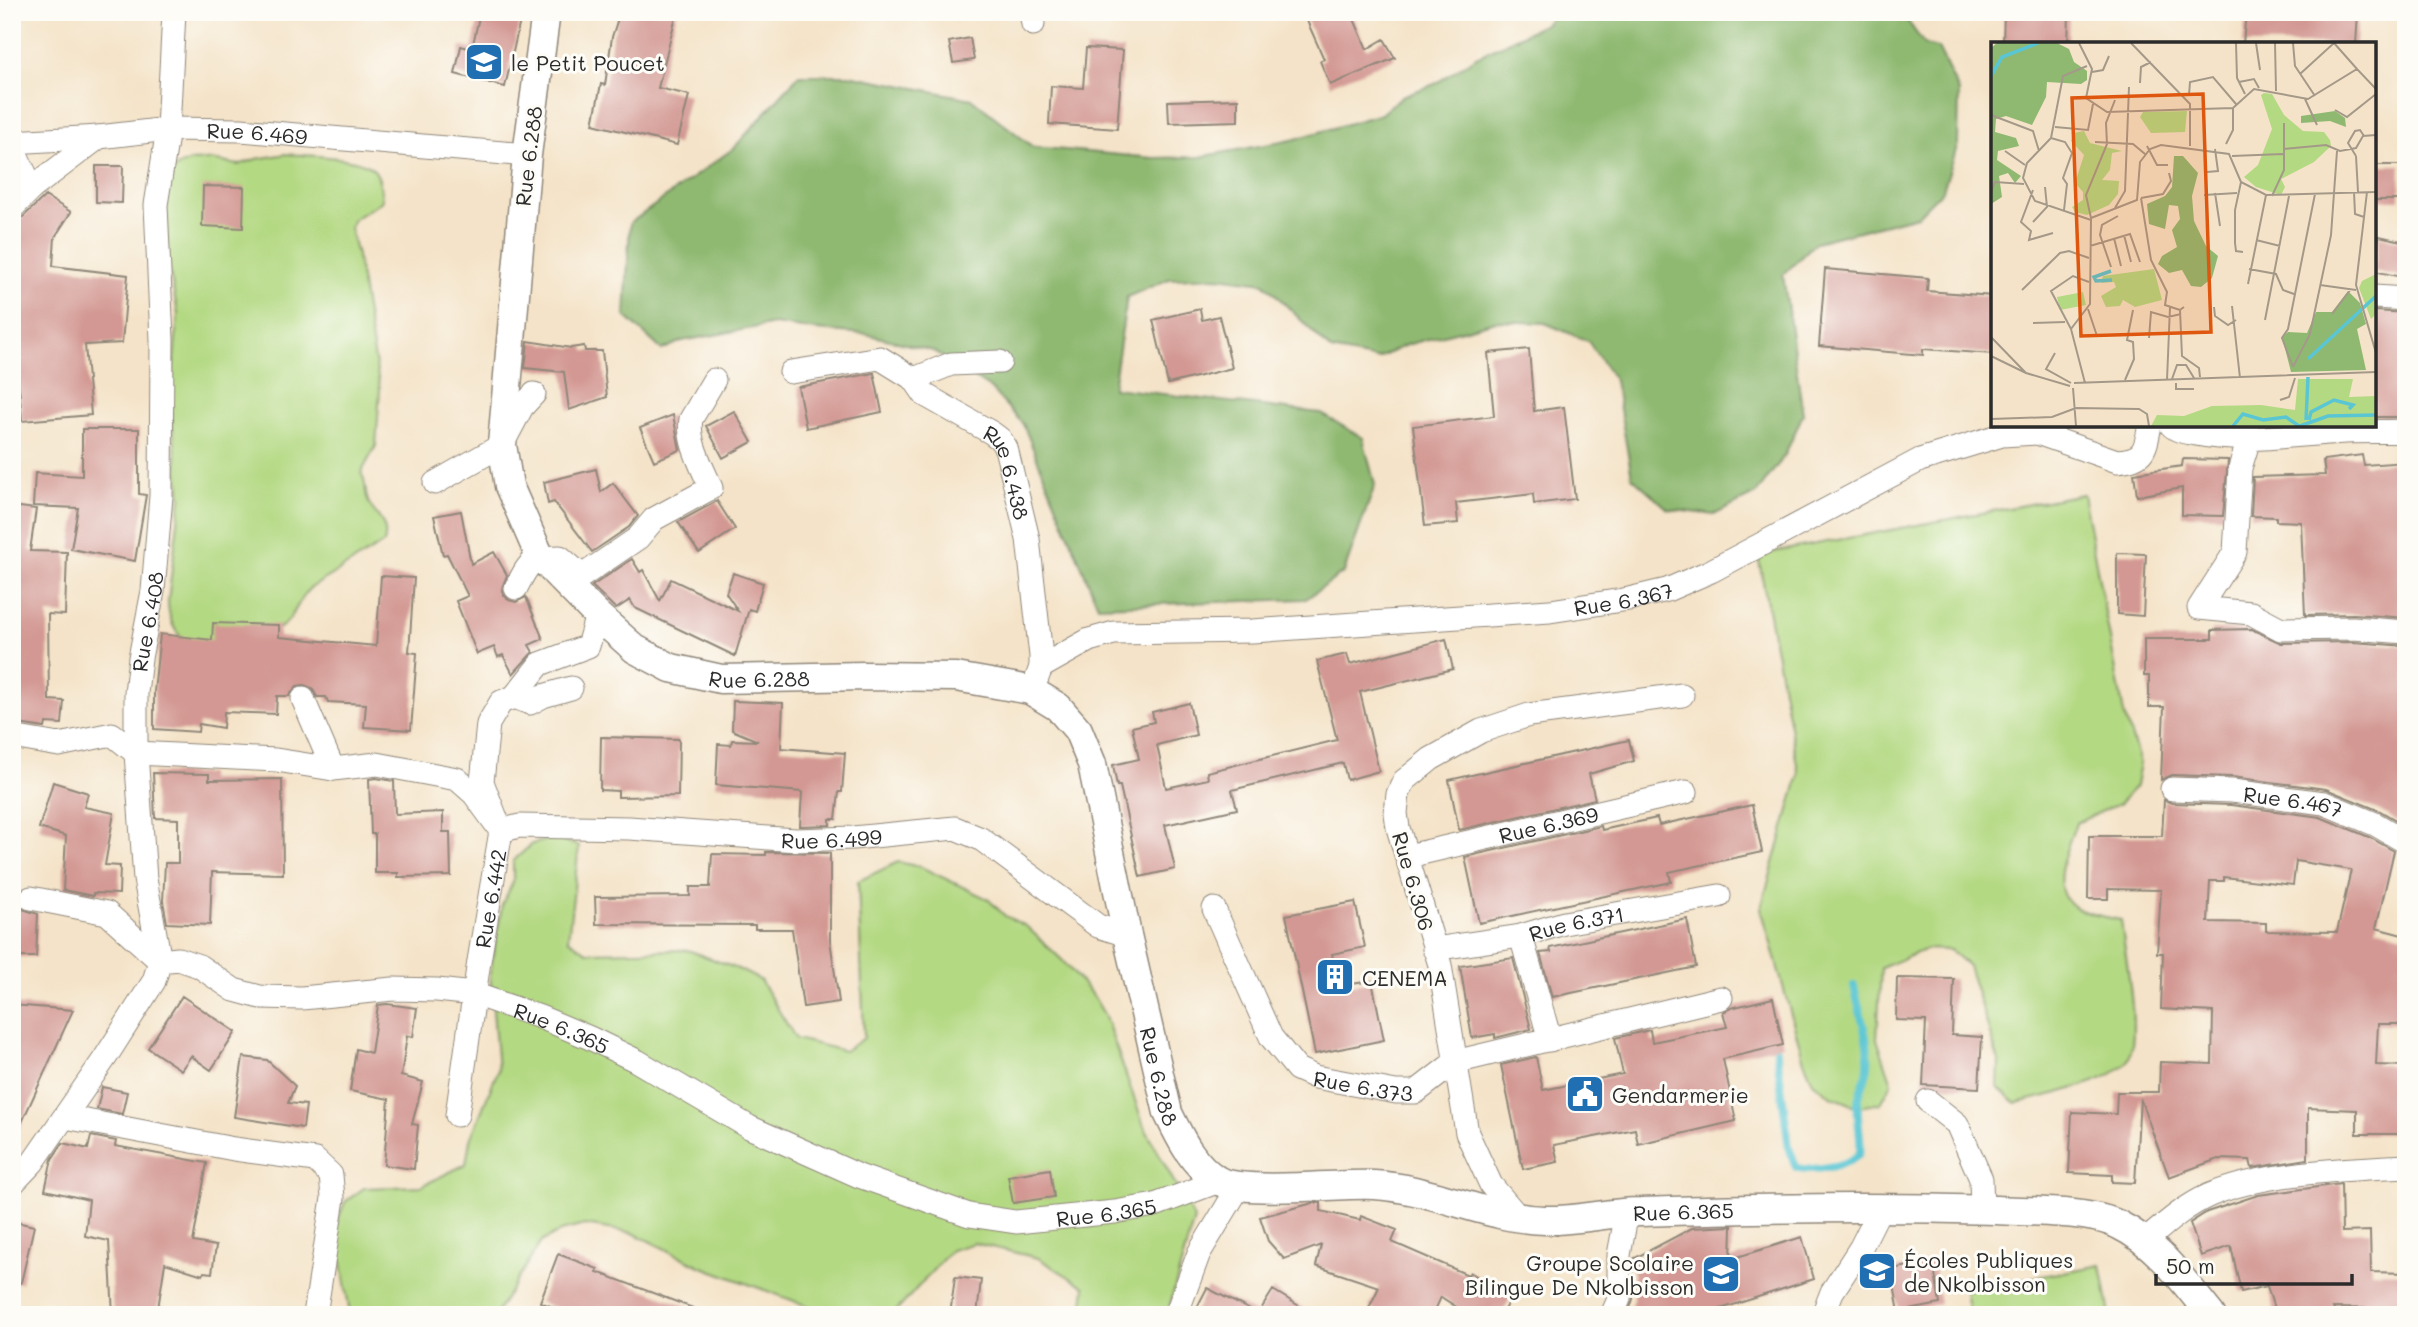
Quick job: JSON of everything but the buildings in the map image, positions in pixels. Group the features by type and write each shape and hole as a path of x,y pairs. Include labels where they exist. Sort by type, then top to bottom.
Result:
{"street":[{"name":"Rue 6.408","path":"160,961 145,879 135,752 136,693 153,591 161,496 162,340 156,205 168,129 174,12"},
{"name":"Rue 6.288","path":"546,12 527,155 502,445 509,486 540,557 635,649 671,668 721,679 864,676 1036,678 1078,730 1092,764 1127,935 1168,1112 1179,1137 1197,1163 1229,1183"},
{"name":"Rue 6.469","path":"12,144 168,129 241,130 527,155"},
{"path":"12,208 33,188 99,137"},
{"path":"12,144 33,188"},
{"path":"2376,297 2406,299"},
{"name":"Rue 6.438","path":"791,372 880,358 914,379 925,395 1000,439 1006,448 1028,539 1036,678"},
{"path":"914,379 951,364 1000,362"},
{"path":"516,588 528,565 540,557 560,557 582,576 638,538 654,519 711,488 696,453 689,426 714,380"},
{"path":"435,482 502,445 522,407 534,394"},
{"name":"Rue 6.367","path":"1036,678 1089,640 1114,633 1252,631 1550,611 1629,599 1668,590 1711,571 1920,460 2002,435 2037,433 2117,461 2124,460 2134,458 2144,451 2150,427"},
{"path":"2173,427 2175,430 2203,435 2249,439 2406,431"},
{"path":"2231,427 2249,439"},
{"path":"2249,439 2240,468 2235,552 2199,608 2251,613 2281,629 2353,628 2406,632"},
{"name":"Rue 6.442","path":"457,1115 496,850 502,831 482,782 488,724 501,702 514,697 540,664 588,646 597,615"},
{"path":"514,697 530,702 571,688"},
{"name":"Rue 6.306","path":"1520,1219 1491,1185 1467,1132 1440,965 1398,828 1398,794 1405,781 1431,759 1481,731 1529,715 1682,695"},
{"path":"303,699 333,769"},
{"path":"12,737 59,745 111,734 135,752 276,760 333,769 377,764 457,779 474,794 502,831"},
{"name":"Rue 6.467","path":"2172,789 2232,792 2324,803 2375,824 2406,842"},
{"name":"Rue 6.369","path":"1408,856 1686,792"},
{"name":"Rue 6.499","path":"502,831 519,826 629,828 796,840 853,838 955,828 981,839 1098,926 1127,935"},
{"name":"Rue 6.371","path":"1434,949 1521,936 1564,923 1719,896"},
{"path":"12,1184 33,1162 65,1116 154,981 160,961 107,913 32,898"},
{"name":"Rue 6.373","path":"1214,909 1271,1037 1297,1069 1315,1077 1396,1092 1416,1092 1455,1062 1721,998"},
{"path":"1521,936 1550,1040"},
{"name":"Rue 6.365","path":"160,961 178,959 199,966 234,990 260,997 302,998 393,989 437,990 474,995 540,1017 590,1038 637,1061 749,1127 859,1175 969,1215 1017,1222 1115,1212 1155,1205 1229,1183 1253,1187 1374,1185 1439,1197 1520,1219 1548,1220 1627,1212 1880,1209 2046,1212 2096,1218 2118,1224 2171,1265 2211,1315"},
{"path":"1928,1101 1957,1124 1981,1179 1982,1210"},
{"path":"65,1116 234,1149 315,1160 331,1175 333,1198 315,1315"},
{"path":"2144,1242 2177,1214 2209,1196 2241,1185 2331,1171 2406,1166"},
{"path":"1176,1315 1229,1183"},
{"path":"1823,1315 1832,1292 1861,1247 1880,1209"},
{"path":"1612,1315 1619,1299 1619,1255 1627,1212"}],"green space":[{"path":"1557,12 1901,12 1925,45 1938,48 1959,92 1958,144 1943,190 1917,216 1816,242 1783,275 1803,414 1785,455 1756,494 1714,515 1668,509 1632,477 1615,381 1588,341 1545,323 1496,321 1406,345 1377,359 1331,350 1264,283 1218,277 1169,279 1127,297 1113,388 1320,413 1363,438 1375,485 1344,572 1306,599 1098,606 1023,424 990,388 933,351 866,334 774,324 682,341 662,350 625,316 630,223 734,148 799,75 849,75 972,99 1033,147 1153,158 1199,157 1292,140 1381,114 1402,96 1435,84 1476,57 1545,24"},
{"path":"286,154 356,161 373,169 379,180 382,201 354,219 350,227 380,389 376,446 361,473 368,501 385,530 384,543 309,589 285,624 274,632 251,641 186,642 175,629 168,607 181,498 170,402 178,314 168,262 165,187 171,172 191,161 211,160 239,165"},
{"path":"2083,494 2124,714 2140,763 2136,786 2119,804 2076,823 2064,857 2060,881 2062,892 2078,909 2121,920 2133,1016 2131,1052 2126,1063 2106,1077 2016,1103 1998,1088 1999,1062 1968,966 1950,950 1926,949 1881,968 1877,1039 1892,1083 1881,1103 1858,1107 1833,1097 1813,1082 1804,1061 1761,908 1799,775 1758,555"},
{"path":"555,838 579,846 568,939 587,952 688,950 738,969 760,980 796,1039 844,1051 864,1038 858,881 898,862 921,867 988,899 1005,916 1026,926 1062,960 1094,997 1105,1016 1144,1126 1194,1219 1167,1315 1082,1315 1085,1287 1038,1258 974,1243 951,1250 893,1315 832,1315 700,1266 633,1233 585,1225 561,1231 541,1242 495,1315 350,1315 336,1225 345,1202 364,1188 422,1186 466,1164 470,1140 498,1070 490,974 502,905 513,882 513,861 532,844"},
{"path":"2101,1265 2110,1315 1969,1315 1965,1290"}],"waterway":[{"path":"1775,1038 1789,1148 1796,1167 1821,1168 1842,1164 1857,1156 1860,1151 1858,1102 1868,1057 1866,1036 1854,986"}],"place":[{"name":"le Petit Poucet","path":"484,62"},
{"name":"CENEMA","path":"1335,977"},
{"name":"Gendarmerie","path":"1585,1094"},
{"name":"Écoles Publiques de Nkolbisson","path":"1877,1271"},
{"name":"Groupe Scolaire Bilingue De Nkolbisson","path":"1721,1274"}]}
